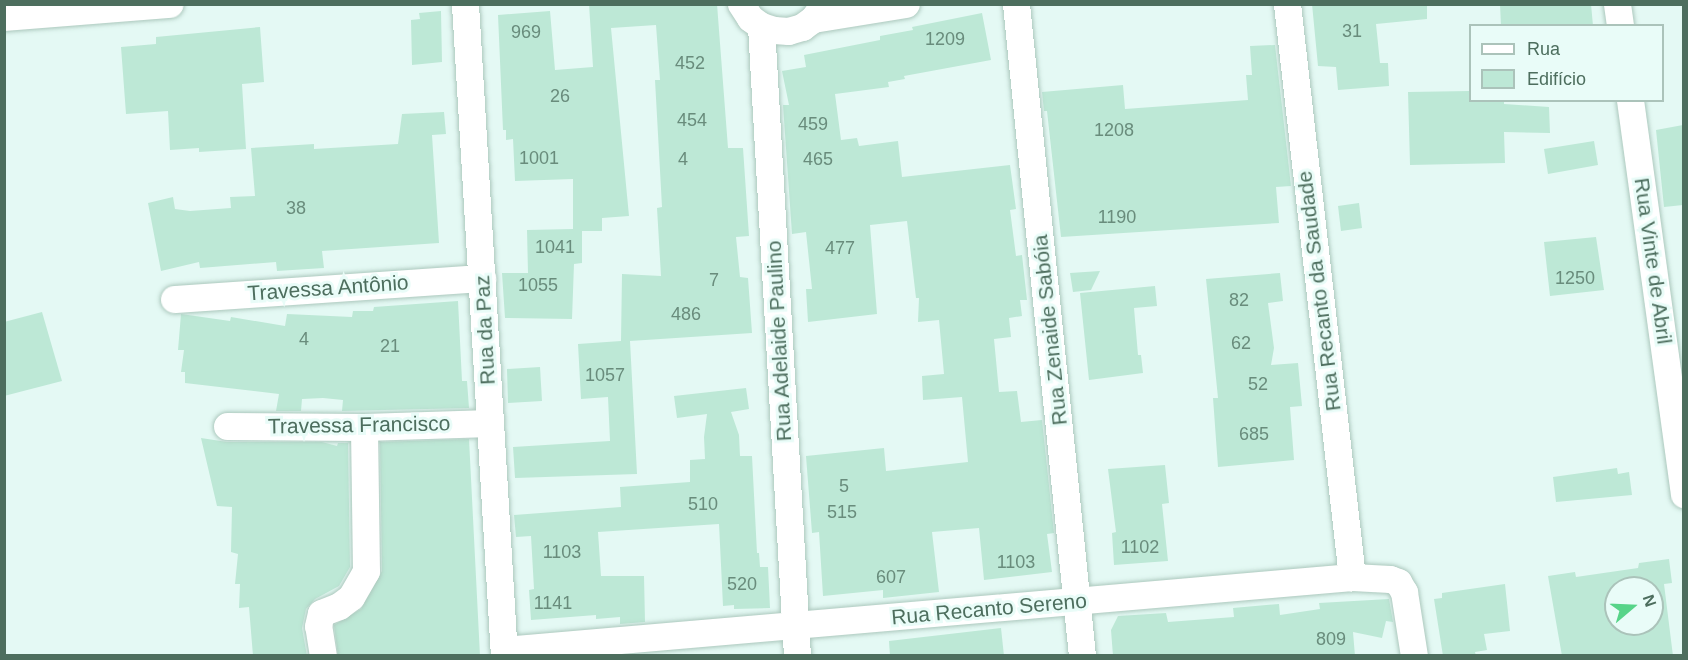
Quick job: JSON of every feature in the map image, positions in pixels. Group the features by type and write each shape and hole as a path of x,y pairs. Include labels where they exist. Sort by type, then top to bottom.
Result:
{"street":[{"path":"4,17 169,4"},
{"name":"Rua da Paz","path":"465,4 504,653"},
{"path":"741,4 750,18 761,26 788,31 802,27 818,12 906,4"},
{"name":"Rua Zenaide Sabóia","path":"1016,4 1082,656"},
{"name":"Rua Recanto da Saudade","path":"1287,4 1352,577"},
{"path":"1617,4 1620,24"},
{"name":"Rua Adelaide Paulino","path":"761,26 797,656"},
{"name":"Rua Vinte de Abril","path":"1630,102 1675,363 1683,494"},
{"name":"Travessa Antônio","path":"174,298 482,278"},
{"name":"Travessa Francisco","path":"227,426 364,428 490,423"},
{"path":"323,656 318,626 321,613 339,606 351,597 366,571 364,428"},
{"name":"Rua Recanto Sereno","path":"504,653 795,625 1352,577 1390,579 1398,582 1404,592 1414,656"}],"building":[{"path":"589,4 717,4 728,148 743,148 749,236 736,237 740,277 748,278 752,333 630,341 637,474 515,478 513,447 610,441 608,397 581,399 578,344 621,341 622,274 661,276 657,208 662,207 655,80 660,80 656,25 611,28 629,216 602,218 602,231 582,231 582,263 574,264 572,319 505,318 502,273 528,273 527,230 573,229 573,179 515,181 513,139 506,140 506,130 503,130 498,15 550,11 555,70 593,67"},
{"path":"1312,4 1427,4 1427,19 1376,24 1380,63 1388,63 1389,86 1338,90 1336,67 1318,66"},
{"path":"1500,4 1591,4 1593,24 1501,24"},
{"path":"441,11 442,62 412,65 411,20 420,19 419,13"},
{"path":"982,13 991,60 904,76 905,79 888,82 889,87 835,94 841,140 857,138 859,146 898,141 902,177 1010,165 1016,209 1010,210 1016,256 1022,255 1027,300 1020,300 1022,316 1009,318 1011,337 994,339 999,392 1017,391 1021,422 1042,420 1054,533 1047,534 1052,572 984,580 979,528 932,532 939,592 883,598 883,590 823,596 819,532 812,533 806,456 884,448 886,471 968,462 962,397 923,400 922,376 944,374 939,320 918,322 919,298 916,298 907,221 870,225 877,314 808,322 806,289 812,289 806,232 792,234 783,105 789,105 782,71 806,67 804,55 880,40 880,36 913,30 912,27"},
{"path":"260,27 264,82 242,84 246,149 199,152 199,148 170,150 168,111 126,114 121,47 156,44 156,37"},
{"path":"1275,45 1291,186 1276,187 1279,223 1061,237 1047,111 1044,111 1042,92 1123,85 1125,109 1248,100 1246,75 1252,75 1250,46"},
{"path":"1469,91 1469,102 1504,102 1504,104 1549,107 1550,133 1504,132 1505,163 1410,165 1408,92"},
{"path":"444,112 446,134 432,135 439,243 322,251 324,268 277,271 276,262 200,268 199,262 161,271 148,203 173,197 175,209 190,211 231,208 230,197 255,196 251,148 314,144 314,149 398,144 402,114"},
{"path":"1683,125 1683,205 1664,207 1656,130"},
{"path":"1594,141 1598,165 1548,174 1544,149"},
{"path":"1359,203 1362,228 1341,231 1338,206"},
{"path":"1596,237 1604,290 1550,296 1544,242"},
{"path":"1100,271 1091,290 1073,292 1070,273"},
{"path":"1280,273 1283,301 1268,303 1274,348 1271,365 1298,363 1302,406 1290,407 1294,460 1218,467 1213,398 1218,398 1206,279"},
{"path":"1155,286 1157,306 1134,308 1138,355 1141,355 1143,373 1089,380 1080,293"},
{"path":"458,301 462,381 467,381 469,408 342,411 343,400 323,398 302,399 301,411 276,411 279,394 185,383 185,372 181,372 184,350 178,350 181,314 230,321 231,317 285,326 287,314 352,317 353,311 373,311 374,307"},
{"path":"42,312 62,381 4,396 4,322"},
{"path":"540,367 542,401 508,403 507,369"},
{"path":"746,388 749,409 731,412 739,435 740,456 752,456 757,553 759,553 760,567 768,567 770,608 734,609 734,605 723,606 719,524 598,532 601,576 644,576 645,622 620,624 620,617 596,619 596,615 531,620 529,590 534,589 531,536 516,537 514,515 621,507 620,487 690,482 690,460 705,459 704,437 707,414 677,418 674,396"},
{"path":"201,438 227,442 322,442 337,446 338,443 348,443 350,567 339,586 315,599 306,609 302,628 307,656 253,656 249,607 239,608 240,584 235,584 238,554 231,552 232,507 217,506"},
{"path":"469,439 480,656 338,656 334,625 361,609 382,571 380,442"},
{"path":"1165,465 1169,503 1162,504 1168,561 1114,565 1112,533 1116,532 1108,469"},
{"path":"1617,468 1618,474 1629,472 1632,495 1556,502 1553,477"},
{"path":"1669,559 1672,583 1664,584 1673,656 1562,656 1548,576 1575,572 1576,577 1638,568 1639,563"},
{"path":"1505,584 1510,631 1484,634 1487,650 1475,652 1476,656 1443,656 1434,599 1442,598 1442,593"},
{"path":"1389,599 1393,622 1386,621 1382,638 1353,632 1355,656 1113,656 1111,630 1118,616 1166,613 1168,622 1234,617 1233,608 1279,604 1280,615 1320,609 1319,603"},
{"path":"1001,628 1004,656 890,656 889,641"}]}
